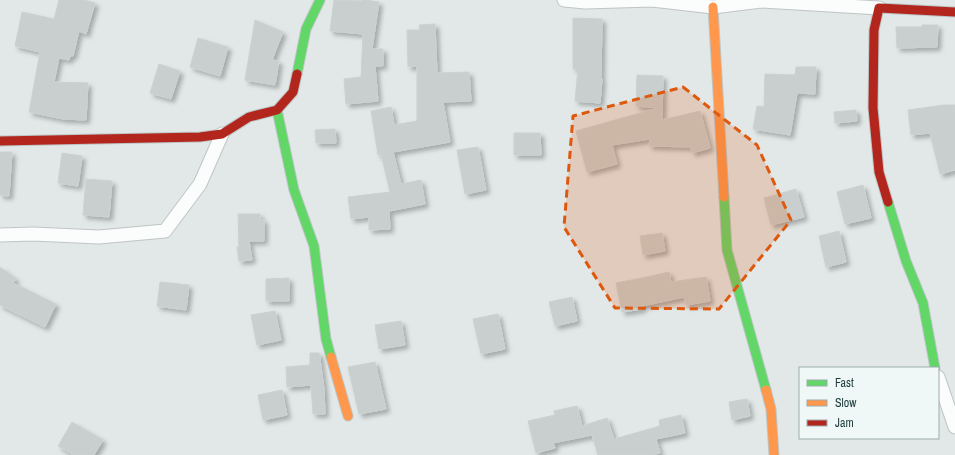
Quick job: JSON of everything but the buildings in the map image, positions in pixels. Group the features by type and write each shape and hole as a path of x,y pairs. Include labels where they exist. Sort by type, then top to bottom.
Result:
{"street":[{"path":"0,141 200,137 222,134 249,117 276,110 293,92 306,28 320,0"},
{"path":"564,0 585,2 652,0 713,8 762,1 955,12"},
{"path":"713,8 727,250 772,409 774,455"},
{"path":"879,8 874,30 873,108 879,172 906,261 923,303 935,367"},
{"path":"276,110 294,190 314,246 326,339 348,416"},
{"path":"0,235 32,234 99,237 165,231 200,184 222,134"},
{"path":"939,380 955,427"}],"highlighted area":[{"path":"683,87 757,145 791,220 719,309 615,308 564,227 573,116"}],"traffic: fast":[{"path":"297,74 306,29 320,0"},
{"path":"277,110 294,190 314,246 326,339 331,357"},
{"path":"724,197 727,250 766,390"},
{"path":"888,202 906,261 923,303 935,367"}],"traffic: slow":[{"path":"713,7 724,197"},
{"path":"331,357 348,416"},
{"path":"766,390 771,409 774,455"}],"traffic: jam":[{"path":"888,202 879,172 873,108 874,30 879,8 955,12"},
{"path":"0,141 200,137 222,134 249,117 277,110 293,92 297,74"}]}
